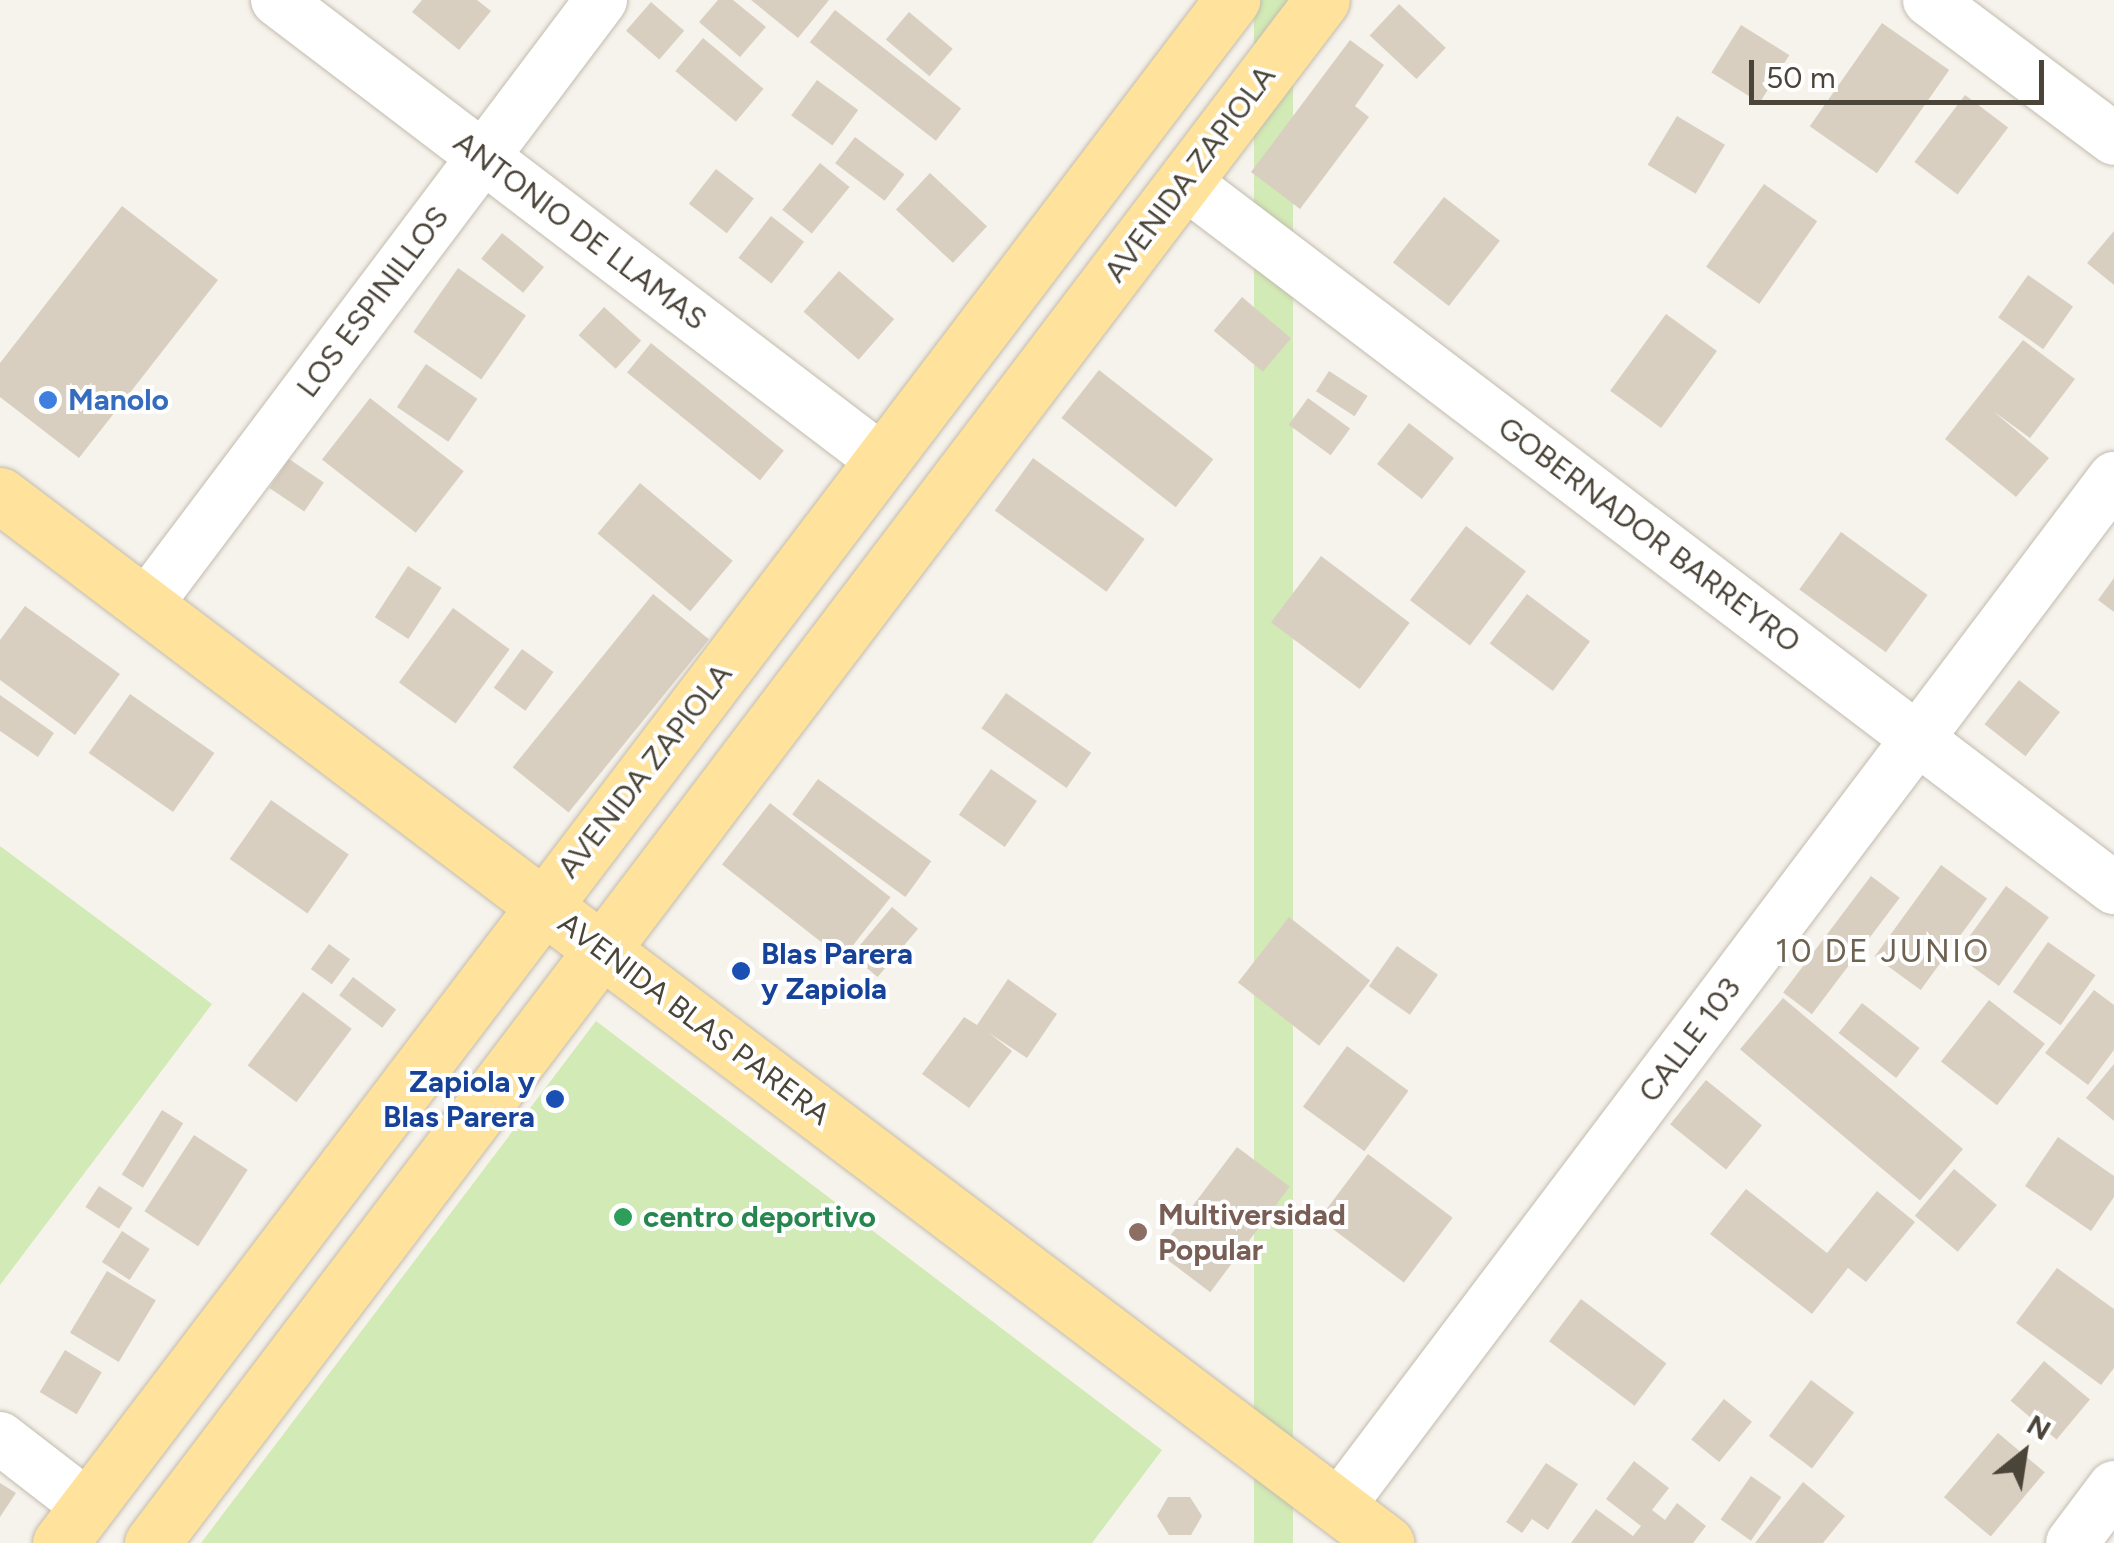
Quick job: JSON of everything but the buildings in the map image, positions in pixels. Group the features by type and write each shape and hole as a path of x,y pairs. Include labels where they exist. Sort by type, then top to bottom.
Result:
{"main road":[{"name":"AVENIDA ZAPIOLA","path":"152,1543 1322,0"},
{"name":"AVENIDA ZAPIOLA","path":"74,1524 542,904 883,462 1221,4"},
{"name":"AVENIDA BLAS PARERA","path":"0,495 1386,1543"}],"street":[{"name":"ANTONIO DE LLAMAS","path":"277,0 883,462"},
{"name":"LOS ESPINILLOS","path":"146,605 602,0"},
{"path":"1929,0 2114,139"},
{"name":"GOBERNADOR BARREYRO","path":"1184,182 2114,888"},
{"name":"CALLE 103","path":"1338,1507 2114,478"},
{"path":"0,1438 74,1524"},
{"path":"2072,1543 2114,1487"}],"green space":[{"path":"1254,0 1293,0 1293,1543 1254,1543"},
{"path":"0,846 212,1004 0,1285"},
{"path":"596,1021 1162,1450 1092,1543 201,1543"}],"place":[{"name":"Manolo","path":"48,400"},
{"name":"Blas Parera y Zapiola","path":"741,971"},
{"name":"Zapiola y Blas Parera","path":"555,1099"},
{"name":"centro deportivo","path":"623,1217"},
{"name":"Multiversidad Popular","path":"1138,1232"}],"district":[{"name":"10 DE JUNIO","path":"1883,951"}]}
